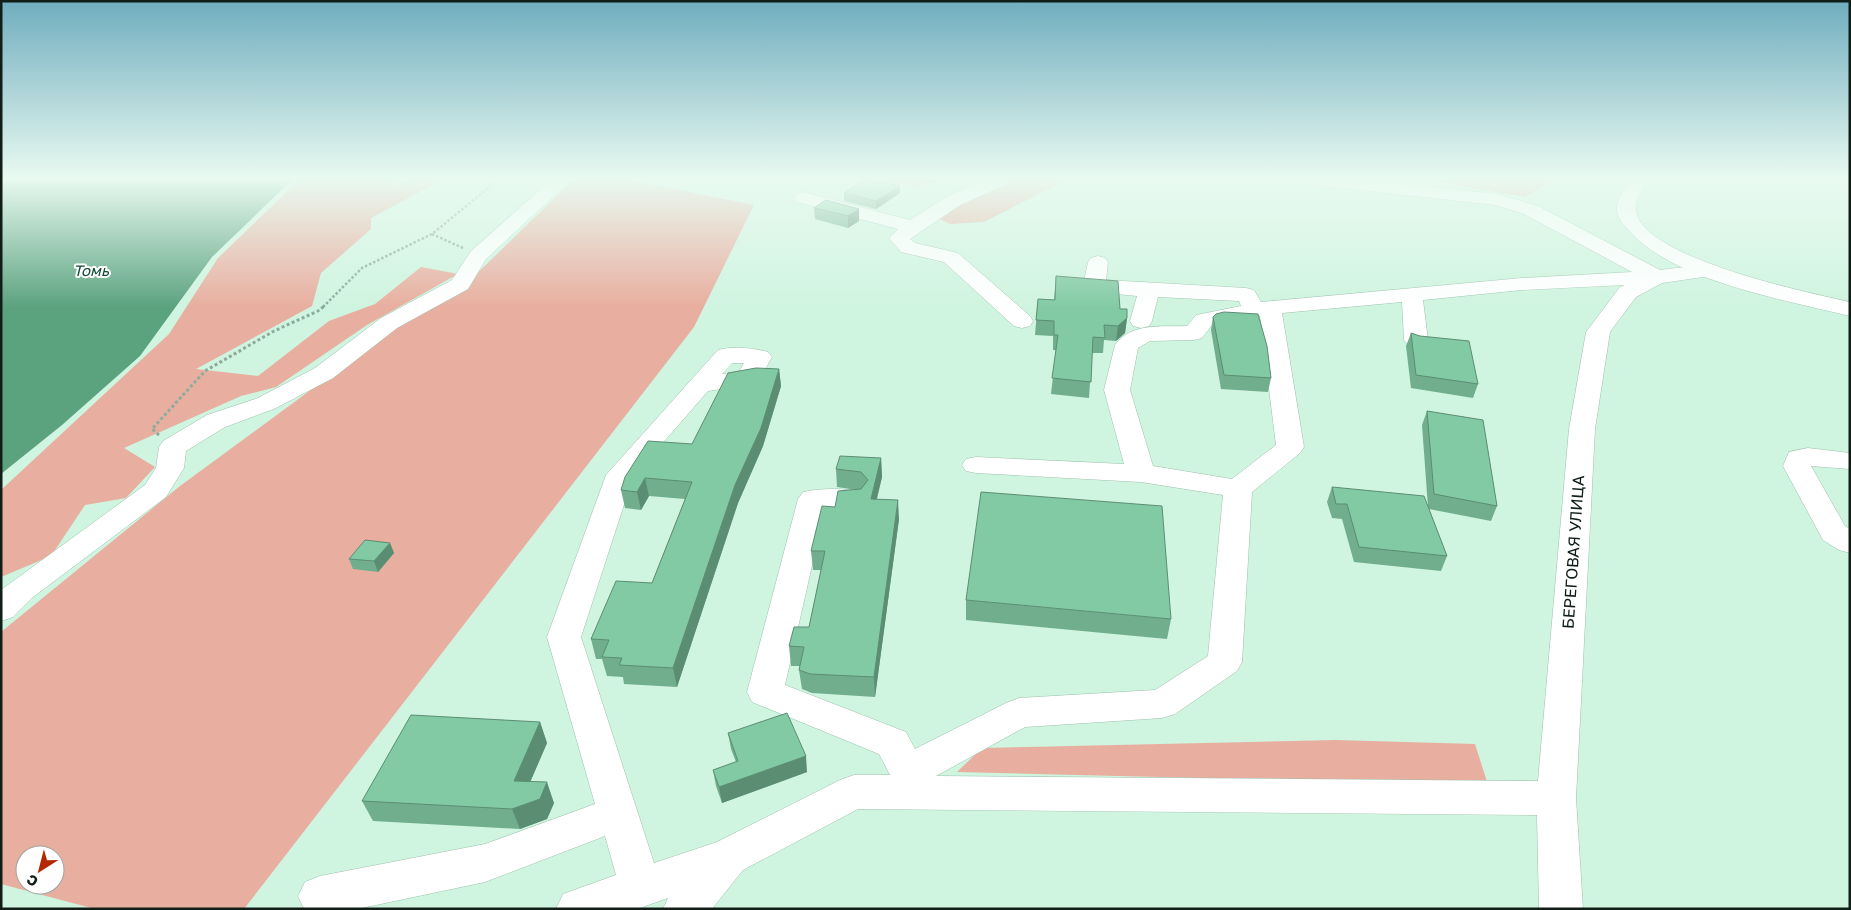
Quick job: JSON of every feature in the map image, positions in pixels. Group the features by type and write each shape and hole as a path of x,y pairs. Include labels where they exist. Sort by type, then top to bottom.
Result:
{"street":[{"path":"1,609 22,588 156,491 170,468 173,446 216,420 267,403 324,372 388,322 460,284 478,255 514,222"},
{"path":"896,222 913,227"},
{"path":"920,222 899,238 908,248 951,257 1022,321"},
{"path":"1554,222 1657,277"},
{"path":"1632,222 1641,234 1667,252 1710,270 1757,285 1850,309"},
{"path":"1098,262 1094,286 1149,290 1257,304 1412,294 1522,284 1657,277"},
{"name":"БЕРЕГОВАЯ УЛИЦА","path":"1561,909 1556,798 1582,430 1598,332 1628,292 1657,277 1710,270"},
{"path":"1141,321 1149,290"},
{"path":"1141,472 1117,390 1127,345 1144,334 1194,333 1204,320 1257,304 1311,291"},
{"path":"1412,294 1416,340"},
{"path":"913,783 1019,712 1162,704 1225,662 1238,489 1290,447 1257,304"},
{"path":"641,887 564,637 620,474 700,384"},
{"path":"1850,461 1808,456 1799,458 1797,466 1834,533 1850,543"},
{"path":"976,465 1141,472 1238,489"},
{"path":"852,499 813,499 765,692 893,743 913,783"},
{"path":"578,909 728,857 854,792 913,783 1556,798"},
{"path":"320,896 485,863 618,813"},
{"path":"685,909 728,857"}],"path":[{"path":"173,446 152,429 205,372 274,331 320,310 362,268 432,234 446,222"},
{"path":"432,234 478,255"}],"shaded area":[{"path":"255,222 371,222 371,229 321,273 312,306 196,369 258,376 329,321 375,304 421,267 458,274 367,325 276,387 241,396 124,448 155,467 126,498 85,505 51,556 1,577 1,490 169,334 218,258"},
{"path":"529,222 745,222 694,327 244,909 95,909 42,895 65,895 65,845 15,845 15,888 1,884 1,632 180,486 410,317 463,287"},
{"path":"947,222 976,222 950,224"},
{"path":"1335,740 1475,744 1488,785 957,772 982,748"}],"water":[{"name":"Томь","path":"1,222 248,222 212,257 140,356 62,425 1,474"}],"building":[{"path":"1056,276 1118,281 1120,309 1127,309 1127,318 1118,326 1104,325 1105,338 1093,337 1091,382 1052,378 1058,335 1054,335 1054,321 1036,320 1038,299 1055,300"},
{"path":"1224,312 1258,314 1267,346 1271,378 1224,375 1213,317"},
{"path":"1411,333 1420,336 1469,341 1478,384 1416,375"},
{"path":"756,368 779,369 761,428 735,485 673,668 619,665 622,658 602,657 609,640 591,639 616,581 652,583 692,482 645,478 637,492 621,490 625,477 648,441 692,444 728,373"},
{"path":"1427,411 1483,420 1497,506 1434,494"},
{"path":"840,456 881,458 871,499 898,500 874,677 810,674 799,670 804,647 789,646 794,627 809,627 825,551 811,551 822,506 835,507 838,491 861,489 868,480 861,472 836,469"},
{"path":"1332,487 1424,496 1447,556 1359,547 1347,504 1336,504"},
{"path":"981,492 1162,506 1171,619 966,600"},
{"path":"365,540 390,543 374,561 349,559"},
{"path":"787,713 806,756 719,787 713,770 738,761 728,733"},
{"path":"411,715 540,722 514,781 547,782 540,799 512,809 362,801"}]}
